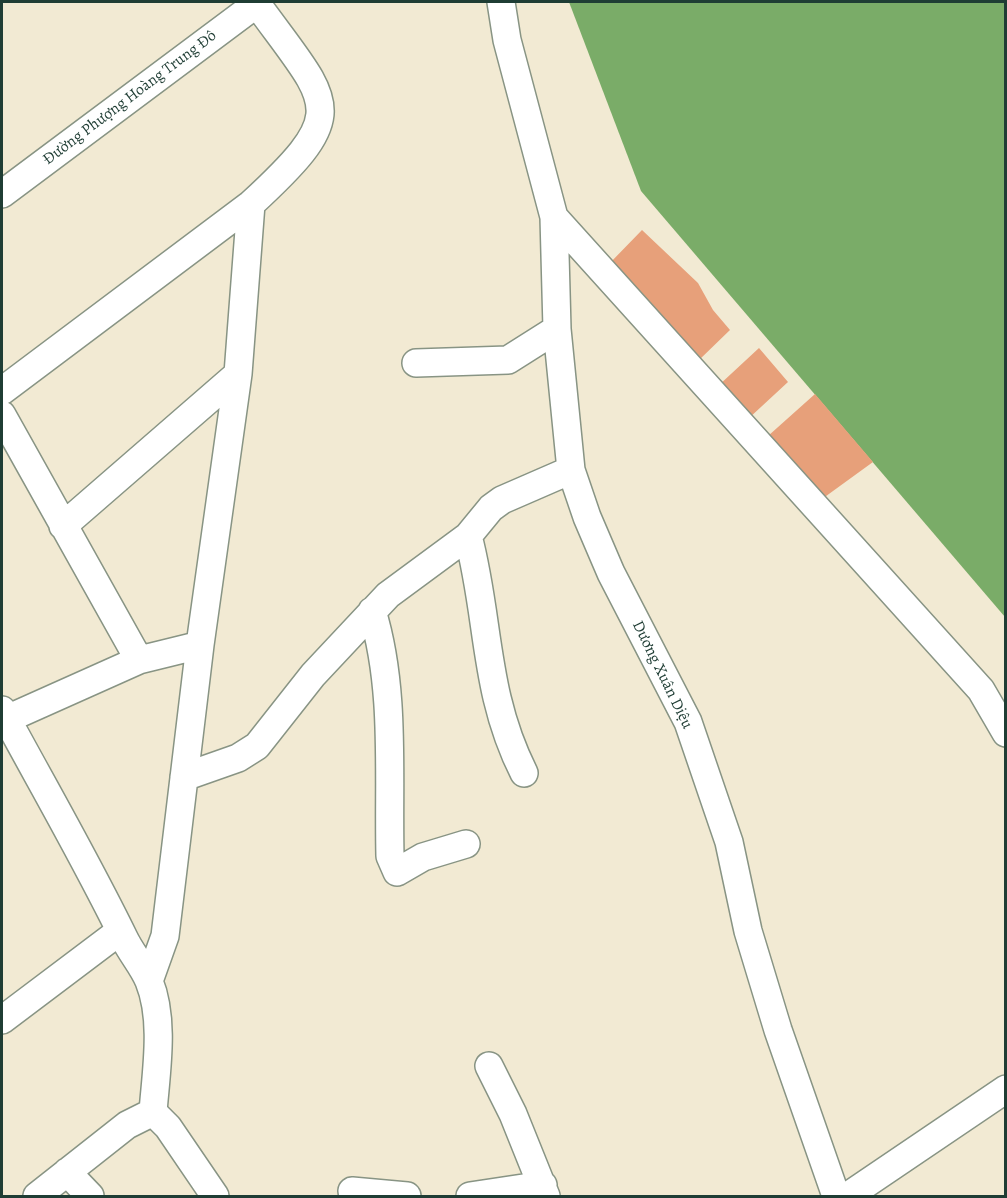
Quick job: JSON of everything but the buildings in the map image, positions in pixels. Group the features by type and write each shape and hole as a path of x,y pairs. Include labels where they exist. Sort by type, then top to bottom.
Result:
{"street":[{"path":"501,2 507,40 554,217 981,690 1005,734"},
{"path":"2,391 251,204 302,155 318,131 321,114 320,96 312,79 258,3"},
{"name":"Đường Phượng Hoàng Trung Đô","path":"2,194 258,3"},
{"path":"149,981 165,936 200,645 238,374 251,204"},
{"name":"Dương Xuân Diệu","path":"554,217 557,329 571,470 587,517 611,573 688,722 729,842 748,931 775,1019 836,1197"},
{"path":"416,363 508,360 557,329"},
{"path":"63,526 238,374"},
{"path":"2,415 139,660"},
{"path":"184,777 238,758 257,746 313,675 372,611 408,579 468,536 491,508 502,500 571,470"},
{"path":"468,536 495,694 503,726 524,773"},
{"path":"372,611 381,643 385,675 390,856 397,872 423,857 466,844"},
{"path":"153,1112 157,1039 155,1010 149,981 120,931 88,863 4,715 139,660 200,645"},
{"path":"2,1020 120,931"},
{"path":"470,1197 544,1191 513,1114 489,1066"},
{"path":"848,1197 1005,1089"},
{"path":"37,1197 127,1125 153,1112"},
{"path":"153,1112 162,1119 215,1197"},
{"path":"67,1172 90,1197"},
{"path":"352,1191 407,1197"}],"green space":[{"path":"569,2 1005,2 1005,617 641,191"}]}
